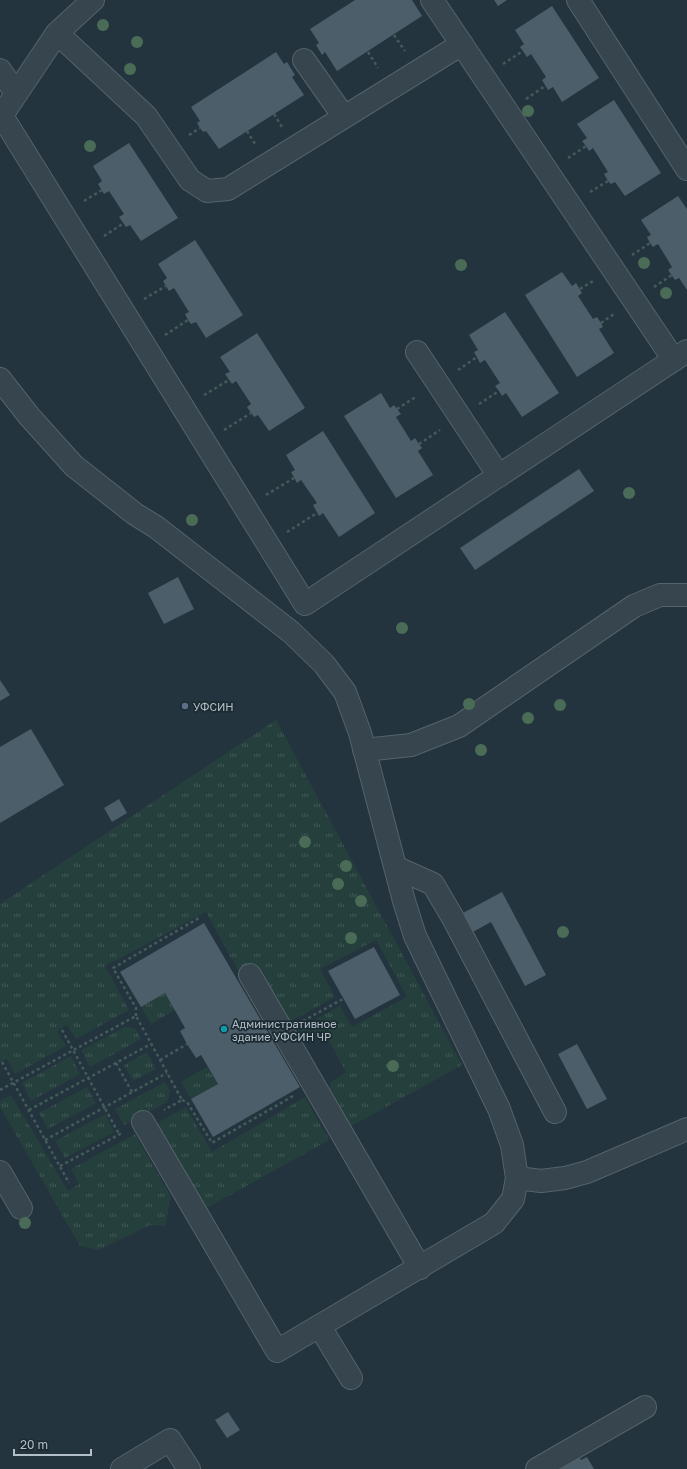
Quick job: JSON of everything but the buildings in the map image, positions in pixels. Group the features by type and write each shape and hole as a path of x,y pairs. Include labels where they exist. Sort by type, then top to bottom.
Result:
{"street":[{"path":"93,0 57,32 1,117 305,604"},
{"path":"291,632 305,604 680,356 432,0"},
{"path":"578,0 687,169"},
{"path":"57,32 146,116 190,180 207,191 228,189 462,44"},
{"path":"304,60 344,117"},
{"path":"0,70 16,93"},
{"path":"417,352 499,476"},
{"path":"0,379 29,416 74,466 135,514 156,527 291,632 324,664 345,692 360,733 395,867 415,936 499,1109 512,1145 517,1178 513,1199 494,1224 277,1351 143,1122"},
{"path":"364,750 411,745 459,726 634,606 660,595 687,595"},
{"path":"395,867 433,884 555,1112"},
{"path":"250,975 420,1268"},
{"path":"517,1178 553,1180 587,1172 687,1129"},
{"path":"0,1172 21,1208"},
{"path":"320,1327 351,1378"},
{"path":"537,1469 644,1407"},
{"path":"122,1469 170,1440 189,1469"}],"path":[{"path":"183,408 229,380"},
{"path":"204,442 251,413"},
{"path":"245,508 294,478"},
{"path":"268,544 317,513"},
{"path":"199,918 113,968 136,1008 136,1016 182,1100 188,1102 212,1143 314,1084"},
{"path":"283,1032 343,999"},
{"path":"0,1090 136,1016"},
{"path":"62,1030 120,1134"},
{"path":"29,1110 151,1044"},
{"path":"160,1060 187,1044"},
{"path":"2,1062 68,1183"},
{"path":"116,1063 132,1092"},
{"path":"45,1140 167,1073"},
{"path":"60,1166 182,1100"}],"green space":[{"path":"276,720 462,1065 350,1127 329,1090 331,1082 346,1072 325,1034 305,1043 301,1041 294,1031 340,1006 352,1027 407,997 376,940 320,969 335,997 289,1022 258,965 240,974 206,912 105,966 129,1010 76,1039 67,1025 57,1031 66,1046 15,1074 7,1059 0,1062 0,904"},
{"path":"165,993 175,1010 151,1024 141,1007"},
{"path":"125,1027 135,1028 141,1039 90,1067 81,1050"},
{"path":"147,1052 156,1069 133,1081 124,1065"},
{"path":"71,1056 80,1074 31,1101 22,1083"},
{"path":"207,1067 218,1084 191,1099 181,1082"},
{"path":"165,1082 170,1091 167,1102 124,1125 115,1109"},
{"path":"87,1087 96,1103 48,1129 39,1113"},
{"path":"11,1095 68,1191 79,1184 71,1169 135,1134 171,1197 165,1226 150,1225 99,1250 80,1246 0,1107 0,1101"},
{"path":"305,1097 329,1140 203,1210 152,1126 186,1107 212,1152"},
{"path":"105,1114 114,1132 65,1158 55,1141"}],"place":[{"name":"УФСИН","path":"185,706"},
{"name":"Административное здание УФСИН ЧР","path":"224,1029"}]}
